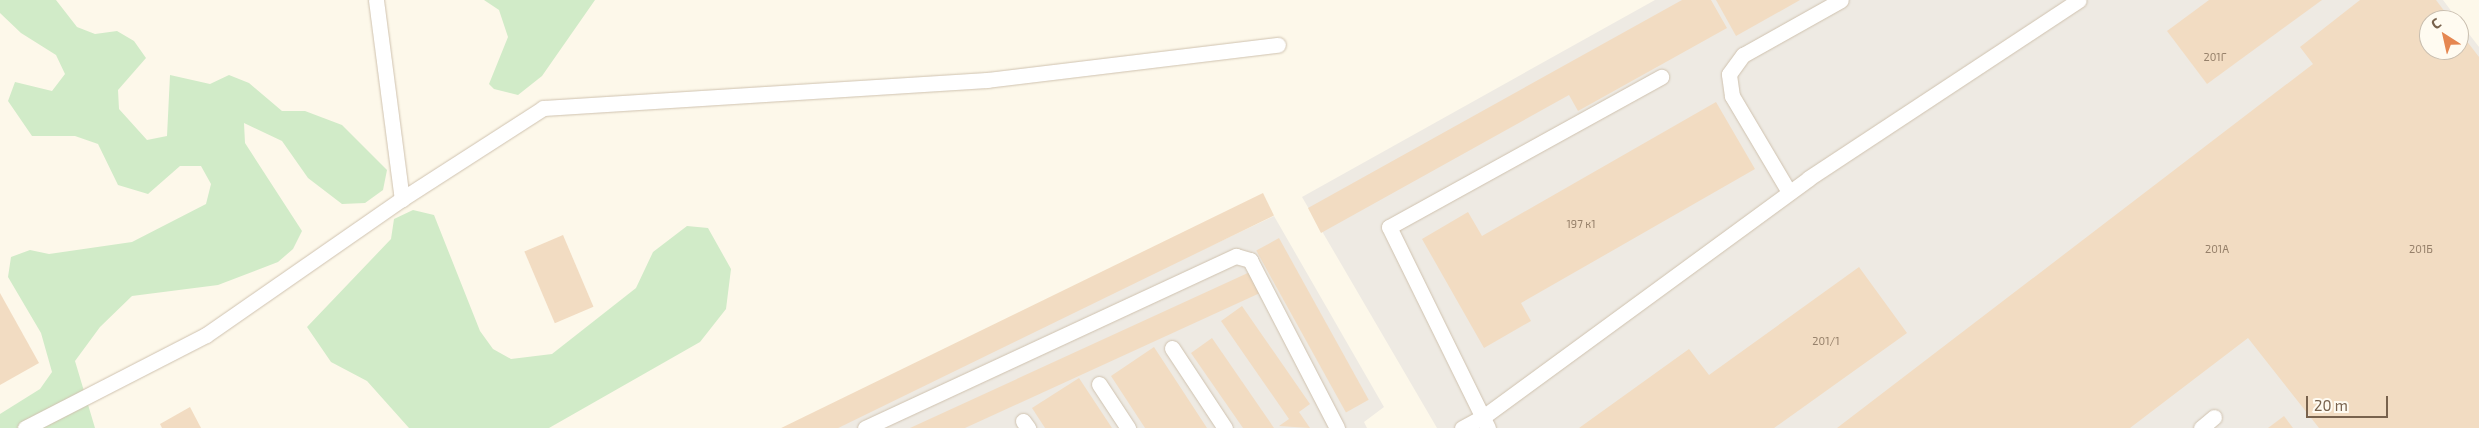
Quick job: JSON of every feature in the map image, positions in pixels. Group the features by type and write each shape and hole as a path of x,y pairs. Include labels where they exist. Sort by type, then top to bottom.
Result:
{"lane":[{"path":"376,0 402,199"},
{"path":"1789,192 1732,96 1729,74 1744,54 1841,0"},
{"path":"1462,428 1485,423 1789,192 2079,0"},
{"path":"25,428 206,335 402,199 543,108 987,80 1278,45"},
{"path":"1485,423 1389,227 1662,77"},
{"path":"865,428 1236,256 1250,260 1338,428"},
{"path":"1172,348 1225,428"},
{"path":"1099,384 1128,428"},
{"path":"2201,428 2214,417"}],"shaded area":[{"path":"1655,0 2443,0 2450,10 2419,10 2419,60 2469,60 2469,34 2479,47 2479,428 1437,428 1302,197"},
{"path":"1274,216 1384,407 1364,422 1367,428 825,428"}],"green space":[{"path":"0,0 56,0 77,27 95,34 117,31 134,41 146,58 118,90 119,109 147,140 167,136 170,75 210,84 229,75 249,83 282,111 305,111 342,125 387,170 383,190 365,203 342,204 308,178 282,141 244,123 245,143 302,231 293,249 278,262 218,285 132,296 100,327 75,361 95,428 0,428 0,414 40,389 52,372 41,333 8,277 11,257 30,250 49,254 132,242 206,204 211,184 201,166 180,166 148,194 118,185 98,144 75,136 32,136 8,101 15,82 52,91 65,74 56,55 21,33 0,13"},
{"path":"484,0 595,0 542,76 518,95 494,89 489,84 508,37 499,10"},
{"path":"413,210 434,215 480,331 493,349 511,359 552,354 636,288 653,252 687,226 708,228 731,269 726,309 700,342 549,428 409,428 367,381 331,362 307,327 391,239 394,219"}],"building":[{"path":"1682,0 1711,0 1727,28 1578,111 1569,95 1321,233 1308,208"},
{"path":"1716,0 1800,0 1736,36"},
{"path":"2209,0 2322,0 2207,84 2167,31"},
{"path":"2360,0 2436,0 2444,10 2419,10 2419,60 2469,60 2469,44 2479,57 2479,428 2319,428 2248,338 2130,428 1837,428 2313,64 2300,47"},
{"path":"1716,102 1755,169 1521,303 1531,321 1484,348 1422,239 1468,212 1482,236"},
{"path":"1263,193 1274,215 838,428 781,428"},
{"path":"563,235 593,307 555,323 524,251"},
{"path":"1279,238 1369,400 1346,412 1256,251"},
{"path":"1859,267 1907,333 1774,428 1579,428 1689,349 1709,375"},
{"path":"1250,272 1260,293 965,428 910,428"},
{"path":"0,293 39,363 0,385"},
{"path":"1242,306 1310,404 1299,412 1310,428 1279,426 1289,419 1221,321"},
{"path":"1212,338 1274,428 1243,428 1191,353"},
{"path":"1154,347 1207,428 1145,428 1111,376"},
{"path":"1079,378 1112,428 1045,428 1032,408"},
{"path":"190,407 201,428 162,428 160,424"},
{"path":"2284,416 2293,428 2268,428"}]}
